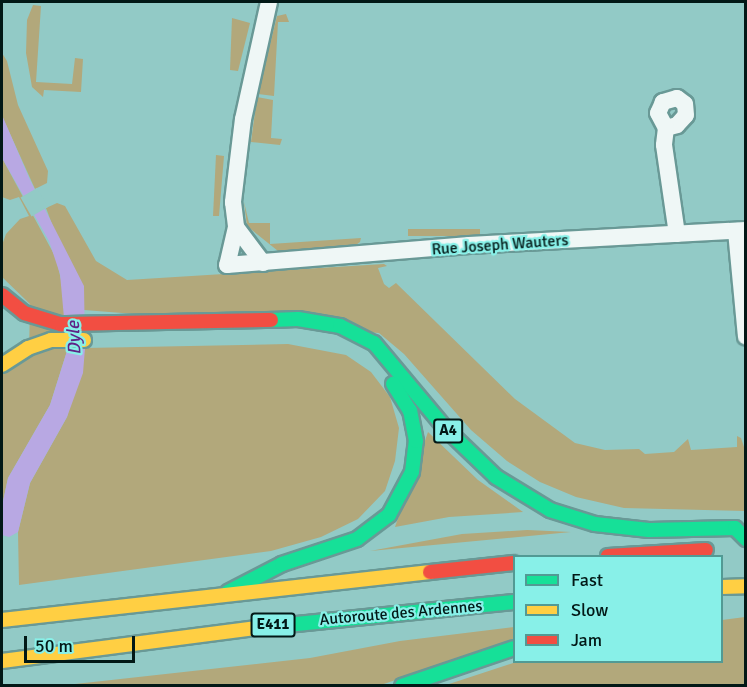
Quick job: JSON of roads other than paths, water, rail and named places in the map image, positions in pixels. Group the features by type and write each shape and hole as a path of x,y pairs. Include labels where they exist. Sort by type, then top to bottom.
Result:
{"highway":[{"name":"A4","path":"2,295 24,313 51,322 104,324 298,319 340,326 374,343 388,356 446,429 496,477 550,510 595,524 649,530 735,528 746,539"},
{"name":"A4","path":"228,592 282,564 327,552 372,531 400,500 412,472 416,441 414,425 390,379 364,354 336,341 308,336"},
{"path":"2,365 28,348 51,340 104,340"},
{"path":"624,555 734,548"},
{"name":"E411","path":"2,620 228,592 513,563"},
{"path":"723,587 746,586"},
{"name":"Autoroute des Ardennes","path":"2,661 302,622 513,602"},
{"path":"402,686 513,648"}],"street":[{"name":"Rue Joseph Wauters","path":"269,2 243,118 233,202 236,227 227,265 741,231"},
{"path":"666,128 664,145 677,234"},
{"path":"236,227 263,263"},
{"path":"741,231 746,337"}],"water":[{"name":"Dyle","path":"2,115 30,180 84,286 83,373 67,417 30,483 18,532 9,537 2,535 2,506 8,478 50,405 67,351 60,274 49,241 2,158"}]}
